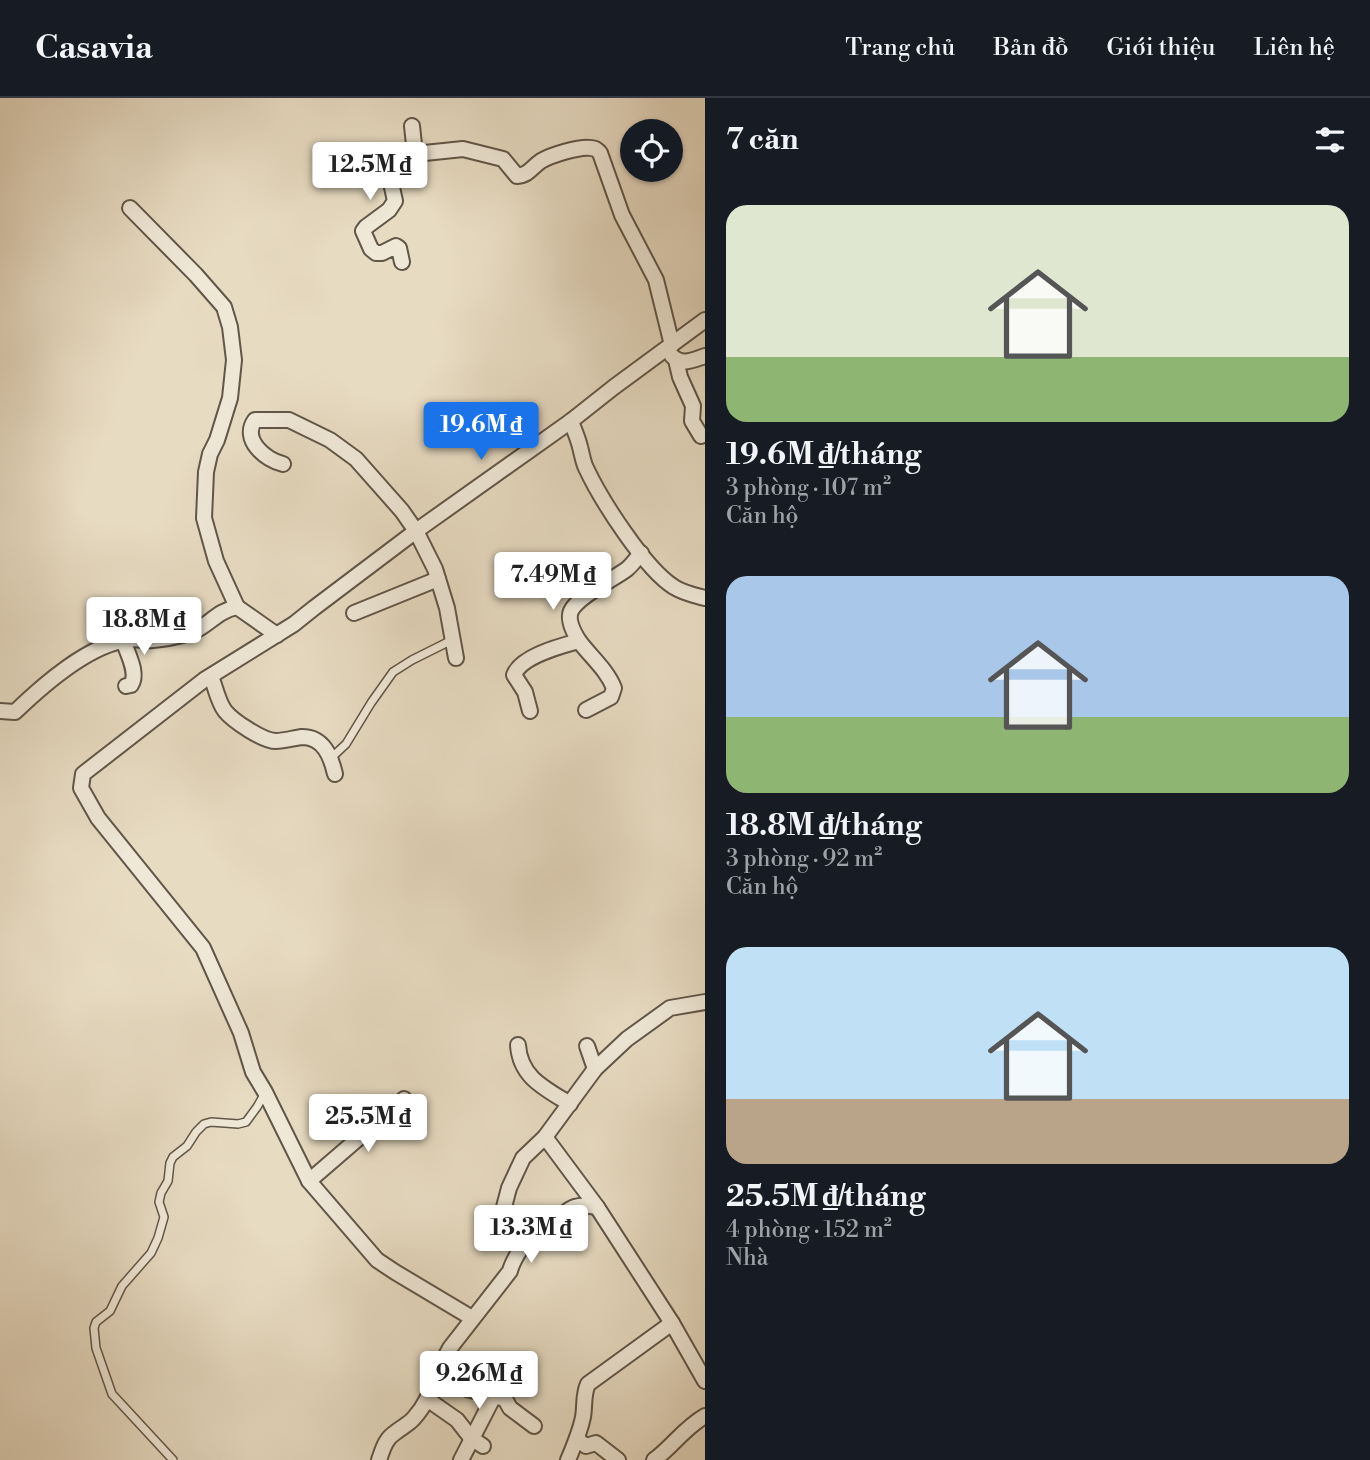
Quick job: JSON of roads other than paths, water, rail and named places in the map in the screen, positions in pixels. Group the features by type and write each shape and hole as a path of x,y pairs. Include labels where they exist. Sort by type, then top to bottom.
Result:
{"street":[{"path":"412,126 415,154"},
{"path":"402,262 399,248 396,246 376,253 371,249 363,231 389,210 395,201 386,160 390,155 463,149 503,159 517,176 532,170 541,161 569,151 588,147 596,149 603,160 622,215 656,280 671,352 693,406 692,421 701,436"},
{"path":"130,208 224,307 230,327 234,360 230,398 206,472 204,518 216,561 237,607 277,635"},
{"path":"472,1318 377,1260 309,1181 253,1072 241,1033 202,948 98,818 80,788 83,774 211,676 294,624 416,531 571,421 614,387 671,352 705,320"},
{"path":"671,352 686,362 705,356"},
{"path":"283,464 275,462 256,448 251,426 255,420 289,420 330,440 356,459 416,531 435,569 447,608 456,658"},
{"path":"571,421 585,466 615,517 641,553 672,586 705,598"},
{"path":"586,710 611,697 614,688 605,671 579,641 569,619 571,609 591,592 628,568 641,553"},
{"path":"354,613 438,579"},
{"path":"0,711 15,712 89,653 105,645 128,639 152,640 179,636 195,631 226,609 237,607"},
{"path":"123,640 134,673 131,685 126,686"},
{"path":"530,711 525,692 514,675 516,668 532,657 579,641"},
{"path":"211,676 225,710 262,738 276,741 306,737 319,742 330,754 335,774"},
{"path":"533,1232 524,1222 507,1213 504,1207 509,1188 523,1158 545,1137 595,1069 627,1039 670,1008 705,1002"},
{"path":"518,1045 519,1059 528,1075 569,1104"},
{"path":"587,1046 595,1069"},
{"path":"309,1181 404,1099"},
{"path":"545,1137 597,1207 672,1323 705,1381"},
{"path":"379,1460 386,1440 413,1420 433,1389 450,1348 510,1271 512,1261 533,1232 551,1225 567,1209 585,1205 597,1207"},
{"path":"568,1460 584,1415 585,1390 588,1384 672,1323"},
{"path":"438,1375 467,1389 505,1399 510,1409 534,1426"},
{"path":"461,1460 477,1442 494,1396"},
{"path":"427,1399 457,1420 477,1442"},
{"path":"654,1460 683,1431 705,1416"},
{"path":"577,1439 586,1446 596,1443 618,1460"}],"lane":[{"path":"331,758 346,744 393,672 453,640"},
{"path":"173,1460 112,1394 96,1348 94,1328 96,1322 110,1311 122,1286 151,1253 158,1238 164,1217 159,1202 168,1181 173,1157 187,1146 204,1125 211,1122 246,1122 265,1093"}]}
